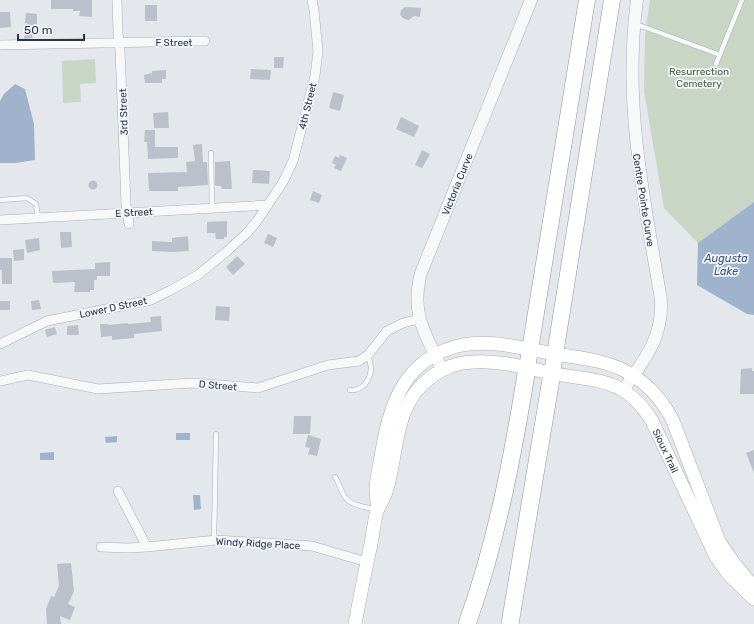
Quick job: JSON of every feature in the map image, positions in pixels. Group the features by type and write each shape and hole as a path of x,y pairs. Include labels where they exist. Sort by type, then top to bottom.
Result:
{"highway":[{"path":"467,624 491,548 502,502 527,368 586,0"},
{"path":"510,624 612,0"}],"main road":[{"name":"Sioux Trail","path":"378,510 376,488 386,426 398,393 410,375 424,362 454,347 478,344 530,349 605,363 643,382 668,412 720,541 732,562 754,587"},
{"name":"Sioux Trail","path":"378,510 387,490 400,424 408,404 418,389 442,370 459,364 474,362 493,363 596,379 612,384 623,390 634,398 643,408 652,421 716,557 729,575 754,599"},
{"path":"354,624 378,510"}],"street":[{"name":"3rd Street","path":"117,0 126,204 129,224"},
{"name":"4th Street","path":"268,204 283,182 293,161 314,76 318,51 312,0"},
{"name":"Victoria Curve","path":"442,370 423,332 419,319 416,297 421,274 531,0"},
{"name":"Centre Pointe Curve","path":"623,390 655,341 661,308 634,130 632,77 634,25 637,0"},
{"name":"F Street","path":"0,45 204,41"},
{"name":"E Street","path":"0,220 268,204"},
{"name":"Lower D Street","path":"0,344 48,321 151,300 171,290 198,274 226,252 247,232 268,204"},
{"path":"368,356 387,332 403,323 419,319"},
{"name":"D Street","path":"0,381 28,376 98,389 192,383 258,388 328,365 359,361 368,356"},
{"path":"118,491 147,547"},
{"name":"Windy Ridge Place","path":"101,547 147,547 214,540 312,546 367,562"}],"lane":[{"path":"716,64 742,0"},
{"path":"634,25 644,27 720,55"},
{"path":"210,153 212,208"},
{"path":"0,200 28,198 36,204 38,218"},
{"path":"350,390 360,390 363,387 371,370 368,356"},
{"path":"214,540 216,434"},
{"path":"335,476 344,496 348,500 355,504 378,510"}],"green space":[{"name":"Resurrection Cemetery","path":"650,0 754,0 754,202 698,243 664,208 644,91 645,35"},
{"path":"95,59 96,83 80,84 81,102 63,103 62,61"}],"water":[{"path":"15,84 25,89 34,124 35,160 16,163 0,163 0,101 4,94"},
{"name":"Augusta Lake","path":"754,202 754,315 747,314 697,285 698,243"},
{"path":"176,433 190,433 190,440 176,440"},
{"path":"117,436 117,442 106,443 105,437"},
{"path":"54,452 54,460 40,460 40,453"},
{"path":"193,495 200,495 201,509 194,510"}],"building":[{"path":"51,0 92,0 92,17 79,16 80,11 73,11 73,9 51,9"},
{"path":"145,5 157,5 157,21 145,21"},
{"path":"405,7 421,8 420,17 414,16 409,20 404,19 400,15 401,10"},
{"path":"0,12 10,12 11,27 0,28"},
{"path":"26,13 37,14 37,24 34,24 32,38 24,39 27,23 25,23"},
{"path":"274,57 284,57 283,68 274,68"},
{"path":"251,69 271,70 270,80 250,79"},
{"path":"166,70 166,79 162,79 162,83 145,83 144,75 152,73 152,71"},
{"path":"333,92 344,95 340,111 329,108"},
{"path":"168,112 169,128 154,128 153,113"},
{"path":"401,117 419,126 414,137 396,129"},
{"path":"145,130 155,130 155,147 178,147 178,158 148,159 147,142 144,142"},
{"path":"202,144 203,162 207,162 208,185 178,187 178,191 149,191 148,173 187,172 186,162 195,161 193,145"},
{"path":"422,150 430,154 422,168 415,165"},
{"path":"340,155 347,158 341,171 334,168 336,165 332,163 335,156 339,158"},
{"path":"230,161 232,189 222,189 221,186 215,185 215,162"},
{"path":"253,170 270,171 269,184 252,183"},
{"path":"91,181 95,181 97,185 95,189 91,189 89,187 89,183"},
{"path":"313,191 322,195 319,203 310,200"},
{"path":"227,221 227,237 224,237 224,239 216,239 215,233 207,233 207,222"},
{"path":"60,232 71,232 72,247 61,248"},
{"path":"268,234 277,238 273,247 264,243"},
{"path":"188,236 189,251 152,251 152,241 172,242 172,238"},
{"path":"39,238 40,250 27,253 25,240"},
{"path":"24,249 24,260 14,261 13,250"},
{"path":"237,256 245,264 233,275 226,267"},
{"path":"0,258 12,258 12,284 2,284"},
{"path":"110,262 110,276 97,276 97,280 94,280 94,290 90,290 90,292 74,292 75,282 53,283 52,271 95,269 95,263"},
{"path":"39,300 41,309 32,310 31,301"},
{"path":"0,301 10,301 10,310 0,310"},
{"path":"216,306 230,307 229,321 215,320"},
{"path":"161,316 162,331 134,334 134,338 112,340 112,336 101,337 100,324 109,325 151,322 150,317"},
{"path":"78,325 79,335 67,335 67,326"},
{"path":"55,327 57,334 47,337 45,330"},
{"path":"752,368 752,371 754,371 754,394 740,394 741,369"},
{"path":"294,416 311,416 310,434 293,434"},
{"path":"308,435 321,439 317,456 308,454 310,448 305,447"},
{"path":"754,450 754,473 746,453"},
{"path":"71,563 74,591 68,604 75,607 70,620 60,616 61,624 47,624 46,609 51,596 54,597 59,586 57,564"}]}
